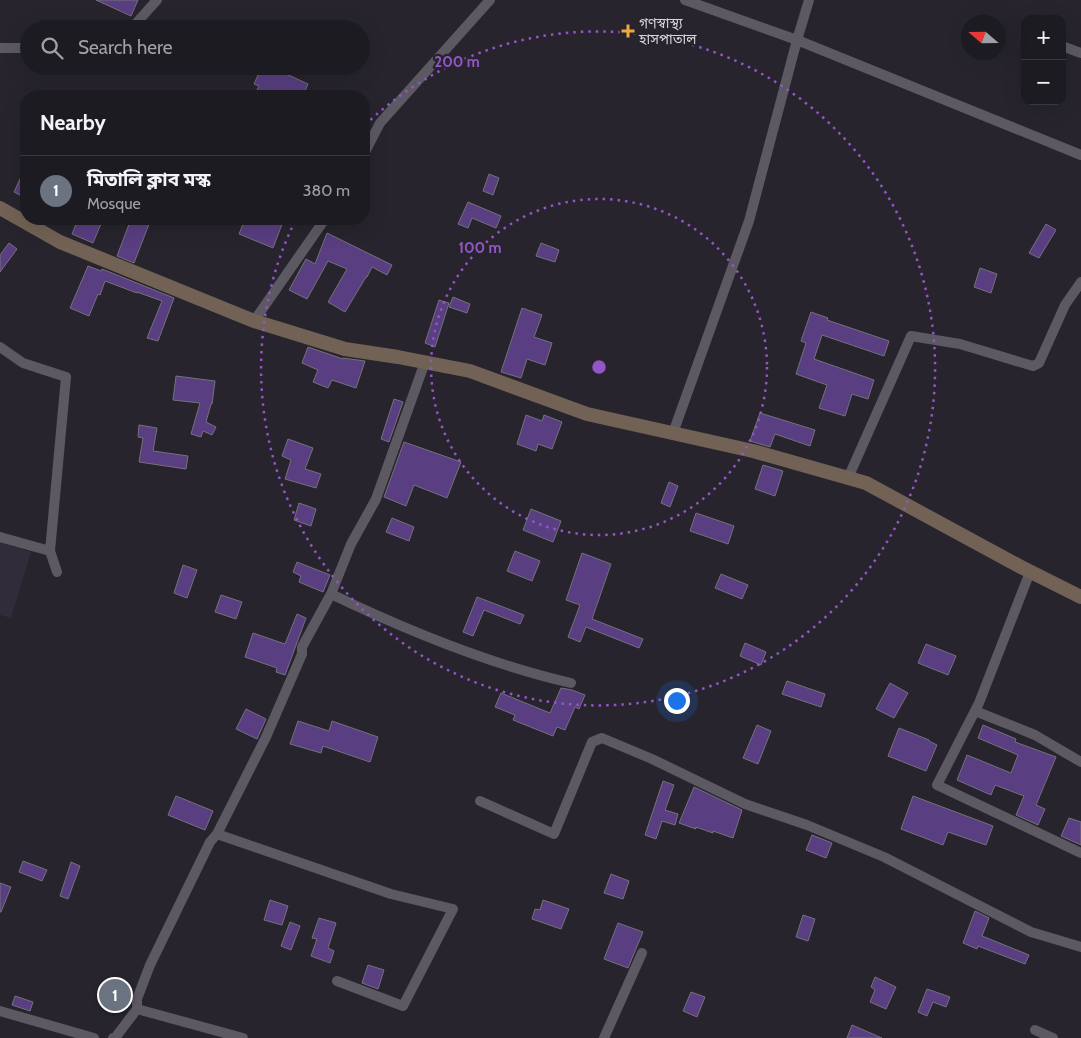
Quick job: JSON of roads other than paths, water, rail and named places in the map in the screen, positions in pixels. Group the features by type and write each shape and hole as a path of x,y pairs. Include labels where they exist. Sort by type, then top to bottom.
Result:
{"street":[{"path":"139,20 157,0"},
{"path":"370,142 380,123 490,0"},
{"path":"685,0 797,40 1081,155"},
{"path":"673,433 749,221 809,0"},
{"path":"1066,47 1081,52"},
{"path":"0,48 20,48"},
{"path":"0,208 20,219"},
{"path":"30,225 60,242 254,321 346,349 470,371 587,414 753,451 866,483 1030,572 1081,597"},
{"path":"254,321 321,225"},
{"path":"848,478 911,336 960,344 1033,366 1039,363 1065,304 1081,282"},
{"path":"0,347 23,363 66,377 50,551 58,572"},
{"path":"113,1038 116,1038 136,1009 137,999 150,965 210,842 217,834 266,737 302,654 302,647 332,594 351,544 376,499 425,362"},
{"path":"0,536 50,551"},
{"path":"1030,572 975,710 937,785 1081,853"},
{"path":"332,594 417,632 530,673 571,683"},
{"path":"975,710 1035,735 1081,762"},
{"path":"480,801 554,834 592,742 602,738 652,759 744,804 807,825 884,857 1031,932 1081,947"},
{"path":"217,834 391,894 453,909 403,1006 337,981"},
{"path":"604,1038 642,953"},
{"path":"136,1009 243,1038"},
{"path":"0,1011 94,1038"},
{"path":"1035,1030 1053,1038"}],"place":[{"name":"গণস্বাস্থ্য হাসপাতাল","path":"628,31"},
{"name":"মিতালি ক্লাব মস্ক","path":"115,995"}]}
